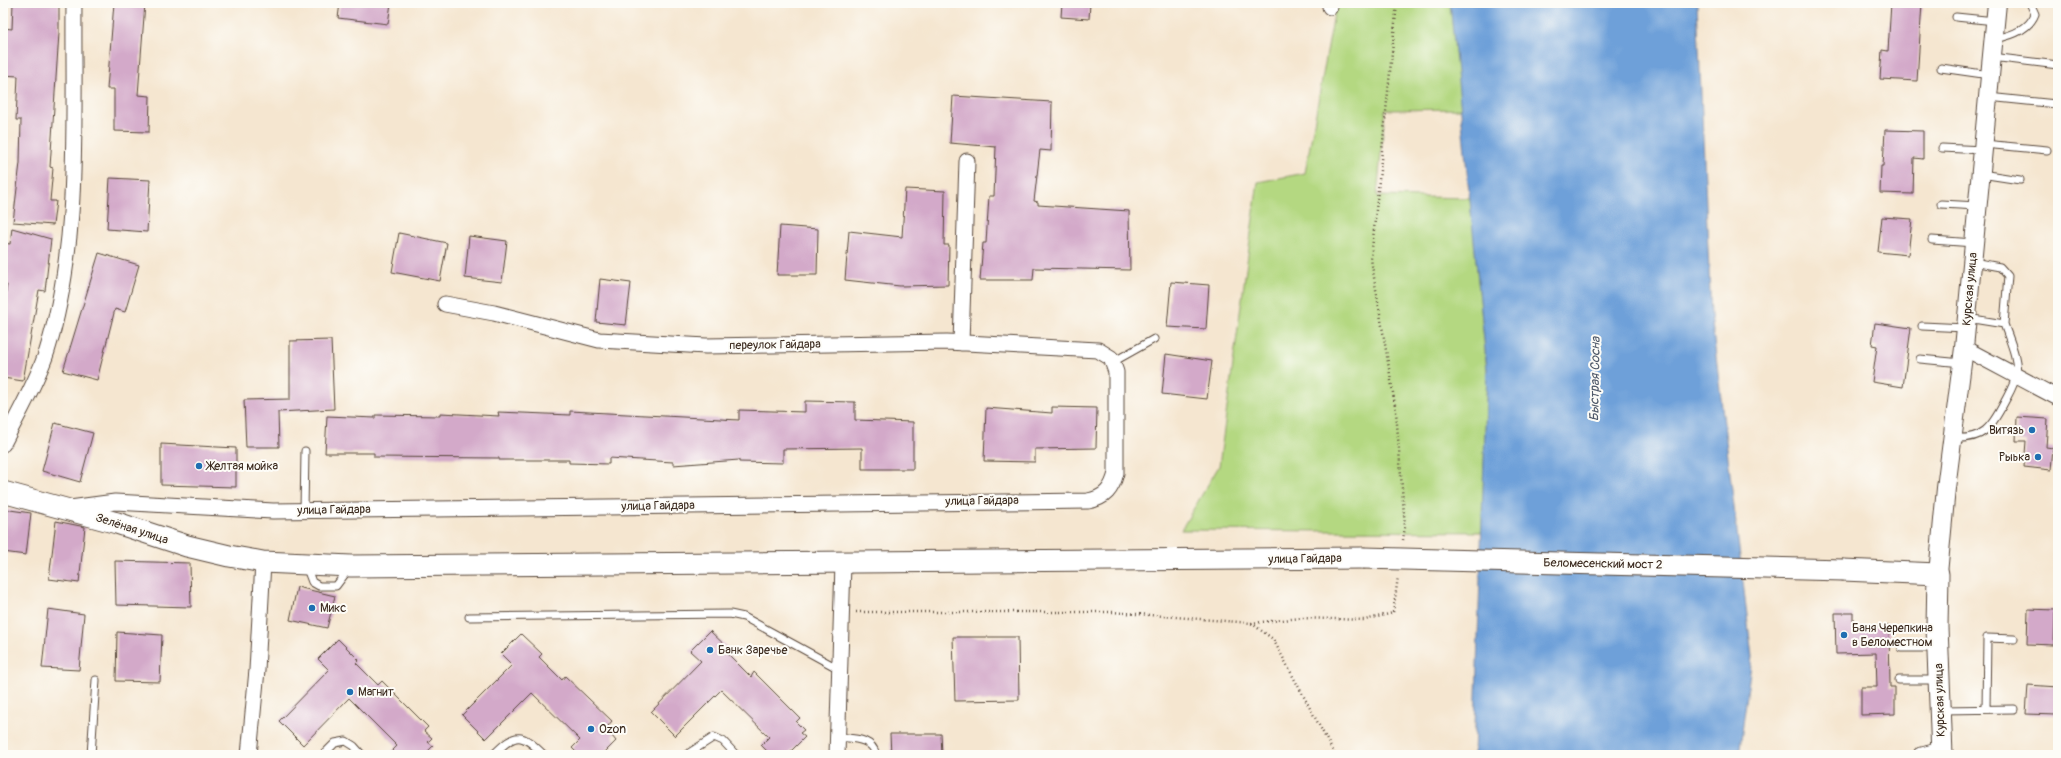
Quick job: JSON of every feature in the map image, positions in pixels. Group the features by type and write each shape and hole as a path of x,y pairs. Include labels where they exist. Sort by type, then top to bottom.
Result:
{"main road":[{"name":"Зелёная улица","path":"3,492 65,508 187,546 263,562"},
{"name":"Беломесенский мост 2","path":"1363,558 1843,570 1938,574"},
{"name":"улица Гайдара","path":"263,562 351,566 843,564 1363,558"},
{"name":"Курская улица","path":"1938,574 1938,648 1942,750"}],"street":[{"path":"3,444 47,352 59,298 72,210 74,3"},
{"name":"Курская улица","path":"1938,574 1952,438 1967,323 1997,3"},
{"path":"961,343 967,161"},
{"name":"переулок Гайдара","path":"445,304 494,313 599,340 706,346 961,343 1098,350 1110,359"},
{"path":"1963,355 2016,375 2058,398"},
{"name":"улица Гайдара","path":"65,508 115,502 273,511 1093,500 1107,494 1116,473 1116,372 1110,359"},
{"path":"249,755 257,670 263,562"},
{"path":"837,755 843,564"}],"lane":[{"path":"1994,39 2015,33 2032,22 2034,14 2030,3"},
{"path":"1956,17 1995,21"},
{"path":"1992,57 2058,65"},
{"path":"1942,68 1990,75"},
{"path":"1988,96 2056,104"},
{"path":"1942,148 1983,147 2046,150"},
{"path":"1981,174 2020,180"},
{"path":"1941,204 1978,206"},
{"path":"1932,240 1974,243"},
{"path":"1952,438 1967,439 1980,434 1990,426 2007,397 2016,375 2016,363 2004,324 2008,276 2000,268 1972,262"},
{"path":"1922,326 1967,323 2004,324"},
{"path":"1110,359 1154,339"},
{"path":"1920,359 1963,355"},
{"path":"304,510 306,451"},
{"path":"469,617 730,614 744,617 839,669"},
{"path":"1986,709 1987,638 2014,639"},
{"path":"1902,648 1938,648"},
{"path":"91,755 96,680"},
{"path":"1899,680 1939,680"},
{"path":"1940,710 2014,710"},
{"path":"686,755 714,737 725,742 736,755"},
{"path":"838,737 869,743 875,750 876,755"},
{"path":"494,755 508,740 518,738 530,741 544,755"},
{"path":"323,755 335,744 346,741 354,746 362,755"},
{"path":"1918,755 1918,752 1942,750"}],"path":[{"path":"1398,3 1371,259 1396,411 1405,527 1403,542"},
{"path":"841,612 1112,612 1251,623 1302,618 1365,620 1393,613 1399,574"},
{"path":"1251,623 1273,639 1336,755"}],"green space":[{"path":"1336,3 1450,3 1462,109 1385,110 1377,196 1470,198 1487,370 1482,532 1181,530 1219,466 1258,182 1305,173"}],"water":[{"name":"Быстрая Сосна","path":"1450,3 1697,3 1711,315 1752,657 1739,755 1474,755 1487,370"}],"building":[{"path":"13,3 59,3 59,33 50,167 53,168 50,201 56,201 53,225 13,222 20,163 21,120 16,120 18,76 3,75 3,28 12,29"},
{"path":"114,3 145,3 138,95 150,96 149,132 114,131 114,89 107,89"},
{"path":"340,3 391,3 388,24 338,18"},
{"path":"1062,3 1090,3 1089,19 1061,17"},
{"path":"1891,3 1922,3 1917,81 1880,79 1882,50 1888,51"},
{"path":"953,96 1052,102 1051,151 1040,150 1034,201 1038,202 1038,205 1129,211 1130,270 1034,268 1033,280 980,280 983,243 986,243 989,196 994,196 996,147 950,143"},
{"path":"1885,130 1923,131 1923,159 1914,158 1913,194 1880,193"},
{"path":"110,178 150,180 147,232 107,229"},
{"path":"905,189 945,191 944,245 949,245 948,285 900,286 845,280 849,231 902,237"},
{"path":"1882,217 1912,219 1908,255 1878,252"},
{"path":"780,226 818,229 817,275 777,275"},
{"path":"12,228 51,239 45,291 39,290 23,381 3,378 3,309 7,285 3,284 3,243 10,244"},
{"path":"399,233 447,243 440,281 392,272"},
{"path":"469,236 507,241 502,282 465,278"},
{"path":"99,253 139,265 125,312 115,309 97,380 63,371"},
{"path":"600,279 631,283 626,325 596,322"},
{"path":"1171,282 1209,285 1206,329 1167,327"},
{"path":"1875,323 1911,328 1903,387 1872,382 1877,346 1872,345"},
{"path":"331,340 334,409 278,412 279,447 246,447 244,400 290,399 290,341"},
{"path":"1166,354 1212,361 1207,399 1162,394"},
{"path":"805,401 855,402 855,420 913,422 913,469 862,469 862,448 783,449 783,463 739,462 739,460 673,465 673,462 609,458 609,464 569,463 569,460 374,457 374,453 325,453 327,416 375,418 375,415 440,416 440,413 499,416 498,412 570,415 570,411 739,420 739,410 805,412"},
{"path":"1052,407 1097,408 1096,448 1035,449 1035,462 984,461 986,408 1052,413"},
{"path":"2017,417 2048,419 2046,447 2053,448 2051,470 2024,467 2026,441 2016,441"},
{"path":"55,423 93,433 80,482 42,471"},
{"name":"Желтая мойка","path":"161,444 236,448 236,487 161,485"},
{"path":"3,509 31,513 26,555 3,552"},
{"path":"56,521 85,527 79,583 49,579"},
{"path":"115,561 190,563 191,607 116,605"},
{"name":"Микс","path":"297,587 335,596 327,628 290,620"},
{"path":"48,609 84,614 79,670 42,668"},
{"path":"2028,609 2055,610 2054,645 2027,644"},
{"path":"1835,613 1853,613 1853,627 1889,626 1890,687 1895,687 1895,714 1861,715 1861,687 1877,687 1876,653 1836,654"},
{"path":"710,631 731,651 728,654 751,677 754,672 800,718 796,722 804,730 800,733 805,737 787,755 771,755 761,745 769,737 721,690 675,736 651,712 701,661 690,651"},
{"path":"117,632 162,635 160,682 116,681"},
{"path":"521,634 542,654 539,657 562,680 565,676 612,721 608,726 615,733 612,736 616,741 602,755 579,755 572,748 580,740 532,693 486,739 462,715 512,665 501,654"},
{"path":"953,637 1018,637 1019,700 955,701"},
{"name":"Магнит","path":"338,639 359,660 356,663 378,685 382,681 428,727 424,731 432,738 428,742 433,746 424,755 388,755 397,746 349,698 303,745 279,721 329,670 318,659"},
{"path":"2028,685 2058,687 2056,715 2026,714"},
{"path":"890,734 941,734 942,755 891,755"}],"place":[{"name":"Витязь","path":"2032,430"},
{"name":"Рыька","path":"2038,457"},
{"name":"Желтая мойка","path":"199,466"},
{"name":"Микс","path":"312,608"},
{"name":"Баня Черепкина в Беломестном","path":"1844,635"},
{"name":"Банк Заречье","path":"710,650"},
{"name":"Магнит","path":"350,692"},
{"name":"Ozon","path":"591,729"}]}
